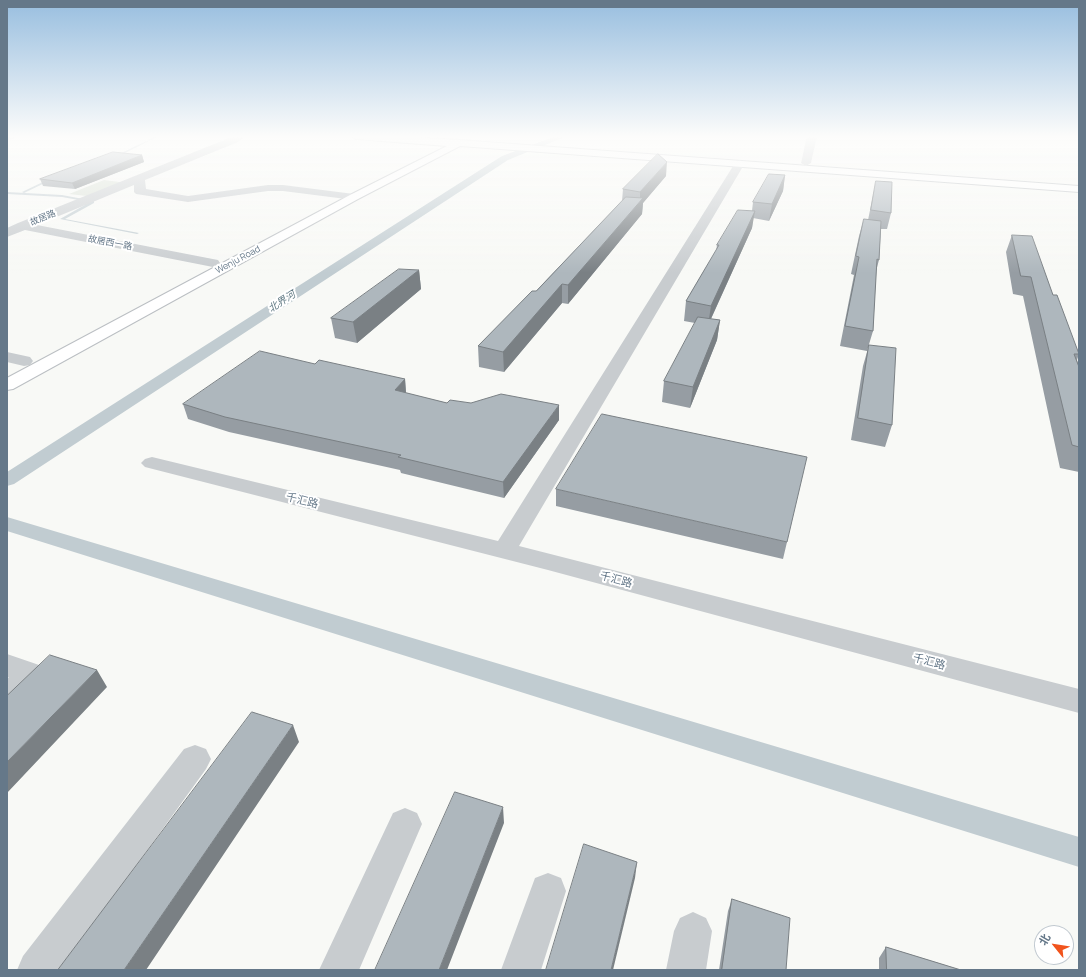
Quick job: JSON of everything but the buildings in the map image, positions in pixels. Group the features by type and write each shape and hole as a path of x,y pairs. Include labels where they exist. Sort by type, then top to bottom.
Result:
{"main road":[{"name":"Wenju Road","path":"7,385 376,182"},
{"path":"982,182 1079,189"},
{"path":"1060,182 1079,183"},
{"path":"7,370 213,263 349,196"}],"street":[{"name":"故居路","path":"7,233 134,182"},
{"path":"140,182 140,192 188,199 268,188 349,196"},
{"path":"504,551 729,182"},
{"name":"故居西一路","path":"7,223 213,263"},
{"path":"7,357 24,361"},
{"name":"千汇路","path":"152,463 504,551 1079,701"},
{"path":"7,665 32,674 7,697"},
{"path":"37,970 195,759"},
{"path":"339,970 405,824"},
{"path":"521,970 548,890"},
{"path":"686,970 693,931"}],"shaded area":[{"path":"100,182 128,183 95,197 69,194"}],"waterway":[{"path":"23,192 47,182"},
{"name":"北界河","path":"7,480 469,182"},
{"path":"7,193 62,196 93,202 62,219 137,233"},
{"path":"7,524 1079,852"}]}
